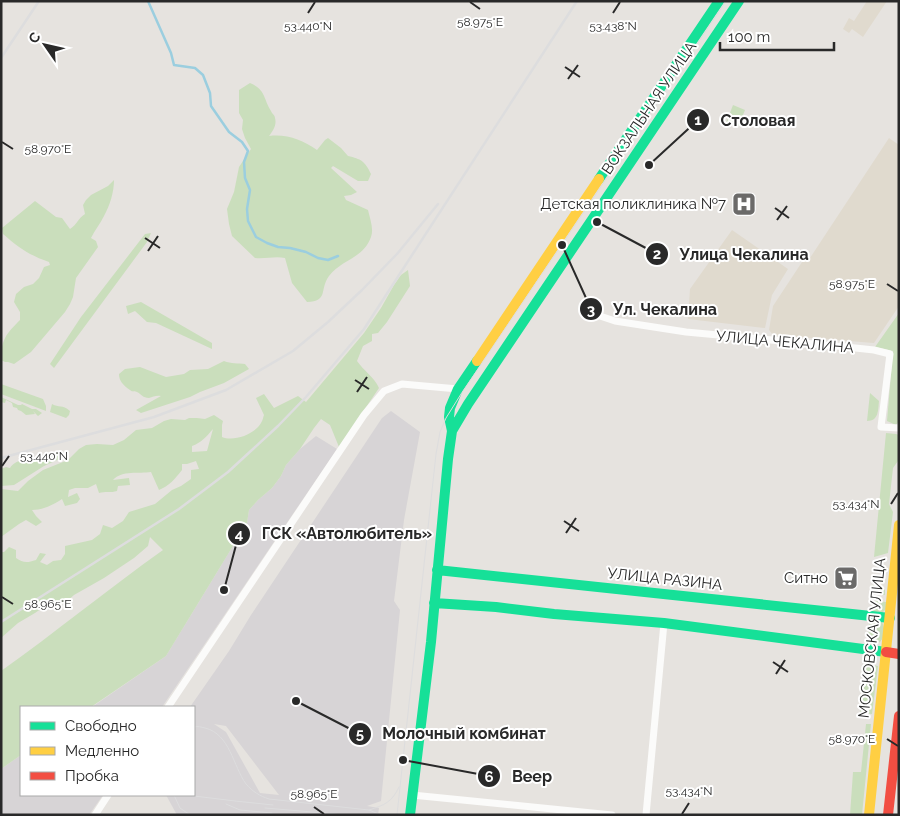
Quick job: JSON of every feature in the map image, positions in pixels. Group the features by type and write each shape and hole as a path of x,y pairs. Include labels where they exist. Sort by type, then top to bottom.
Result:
{"main road":[{"name":"ВОКЗАЛЬНАЯ УЛИЦА","path":"410,815 452,431 450,408 458,389 719,1"},
{"name":"ВОКЗАЛЬНАЯ УЛИЦА","path":"452,431 468,404 739,1"},
{"name":"МОСКОВСКАЯ УЛИЦА","path":"869,815 886,652 894,619 899,525"},
{"name":"УЛИЦА РАЗИНА","path":"437,570 894,619"},
{"path":"434,603 664,623 899,654"},
{"path":"888,815 899,716"}],"street":[{"name":"УЛИЦА ЧЕКАЛИНА","path":"591,312 615,321 686,332 874,350 890,354 881,427 899,428"},
{"path":"169,706 364,415 384,391 402,384 458,389"},
{"path":"646,815 664,623"},
{"path":"412,795 551,812 612,815"},
{"path":"95,815 107,796"}],"shaded area":[{"path":"867,1 887,1 863,37 852,29 849,33 843,29 849,18 854,21"},
{"path":"889,138 899,145 899,306 874,343 773,335 769,330 773,306 804,259 808,261"},
{"path":"732,230 788,269 772,295 765,328 688,319 690,289"},
{"path":"391,411 420,432 404,520 394,601 400,610 381,801 367,806 379,808 378,815 177,815 167,796 195,796 195,706 191,706 229,651 382,418","holes":["214,724 226,726 279,795 260,793 226,732"]},
{"path":"316,436 337,449 163,706 93,706 166,656 247,523 249,510 272,488 286,465 300,449"},
{"path":"20,756 20,796 102,796 89,815 1,815 1,769"}],"green space":[{"path":"250,83 262,92 275,117 275,125 269,136 294,138 317,150 328,138 348,156 362,161 371,174 368,181 358,181 333,166 331,168 357,192 344,196 346,200 368,210 372,234 358,255 334,270 326,281 321,297 314,301 307,302 292,283 285,258 255,258 232,236 227,209 234,192 239,167 251,149 242,129 243,120 239,113 239,90"},
{"path":"733,105 745,110 738,127 726,123"},
{"path":"114,180 108,207 91,238 96,241 98,247 76,278 73,297 65,312 31,352 14,364 1,360 3,342 11,329 20,320 20,312 14,302 16,294 24,287 33,284 39,278 44,267 50,265 49,262 30,254 14,243 3,234 2,228 35,201 56,217 62,218 70,229 85,214 83,205 86,200"},
{"path":"151,233 147,242 54,368 50,364 81,317 145,234"},
{"path":"408,270 410,286 387,322 378,333 372,334 372,341 363,346 357,361 379,388 339,447 330,425 321,419 286,465 272,488 249,510 247,523 166,656 92,706 20,706 20,756 1,769 1,671 163,550 150,537 148,546 134,558 74,595 66,602 51,602 18,623 1,638 1,552 4,552 9,547 16,550 16,558 25,562 36,560 40,553 46,554 40,562 47,565 53,561 61,560 65,554 65,546 92,540 100,534 103,525 112,528 123,521 129,512 155,504 172,490 191,479 191,470 199,469 196,461 182,464 182,470 177,476 159,490 151,472 126,474 117,477 113,480 129,478 130,485 118,486 115,492 99,493 96,484 88,488 69,490 68,497 77,493 80,499 77,503 65,506 62,499 48,507 32,510 42,522 36,526 26,520 1,537 1,489 18,491 43,470 68,460 86,445 113,445 124,440 136,430 152,428 171,419 205,419 214,415 223,421 222,437 238,438 249,434 262,422 264,415 256,398 264,394 274,408 298,396 306,402 364,333 401,275","holes":["213,429 207,451 192,452 192,446 206,437"]},
{"path":"141,302 212,343 212,349 156,323 147,322 135,311 128,314 126,306"},
{"path":"899,313 899,421 896,425 887,421 893,351 875,347"},
{"path":"224,361 245,364 249,369 224,383 190,397 141,413 136,410 161,396 149,398 131,391 121,381 119,376 125,369 140,367 166,377 184,374 190,370 208,369"},
{"path":"1,384 43,399 46,411 1,394"},
{"path":"870,393 879,401 876,417 871,421 867,421"},
{"path":"1,397 18,405 22,404 36,409 42,413 38,416 33,411 35,414 26,415 13,407 12,403 6,400 5,403 1,402"},
{"path":"52,404 67,409 70,411 69,415 66,418 50,412"},
{"path":"886,433 899,435 898,461 893,468 889,504 893,512 888,553 874,557"},
{"path":"59,453 66,456 44,466 14,485 1,486 1,469 10,468 14,463 24,459"},
{"path":"871,585 880,586 885,590 885,595 877,594 871,590"},
{"path":"873,601 887,602 886,609 882,613 871,613"},
{"path":"870,617 882,622 884,635 877,644 867,646"},
{"path":"865,664 878,666 872,714 860,713"},
{"path":"866,724 871,724 862,815 850,815 853,772 861,772"}],"waterway":[{"path":"148,1 171,53 174,65 195,68 203,75 210,93 211,106 229,132 242,142 248,151 244,162 245,178 250,190 247,209 248,221 256,237 278,247 306,252 318,258 328,260 338,256"}],"tram line":[{"path":"397,815 436,454 440,432 446,418 461,394 726,1"},
{"path":"195,727 213,731 220,737 230,751 246,784 263,797 369,810 381,815"},
{"path":"369,810 387,802 394,796 399,787"},
{"path":"174,796 180,808 190,815"},
{"path":"195,796 273,805"},
{"path":"226,804 240,810 272,813"},
{"path":"265,808 336,814"}],"railway":[{"path":"1,58 39,1"},
{"path":"1,622 179,509 228,472 306,397 364,329 577,1"},
{"path":"1,458 154,417 226,390 293,351 328,322 397,254 438,204"}],"traffic: fast":[{"path":"599,179 719,1"},
{"path":"452,431 468,404 739,1"},
{"path":"410,815 431,642 452,431 449,417 450,408 458,389 477,361"},
{"path":"437,570 890,618"},
{"path":"434,603 664,623 886,652"}],"traffic: slow":[{"path":"477,361 599,179"},
{"path":"869,815 899,525"}],"traffic: jam":[{"path":"886,652 899,654"},
{"path":"888,815 899,716"}],"place":[{"name":"Столовая","path":"649,165"},
{"name":"Детская поликлиника №7","path":"744,204"},
{"name":"Улица Чекалина","path":"597,222"},
{"name":"Ул. Чекалина","path":"562,245"},
{"name":"Ситно","path":"846,578"},
{"name":"ГСК «Автолюбитель»","path":"224,590"},
{"name":"Молочный комбинат","path":"296,701"},
{"name":"Веер","path":"403,760"}]}
